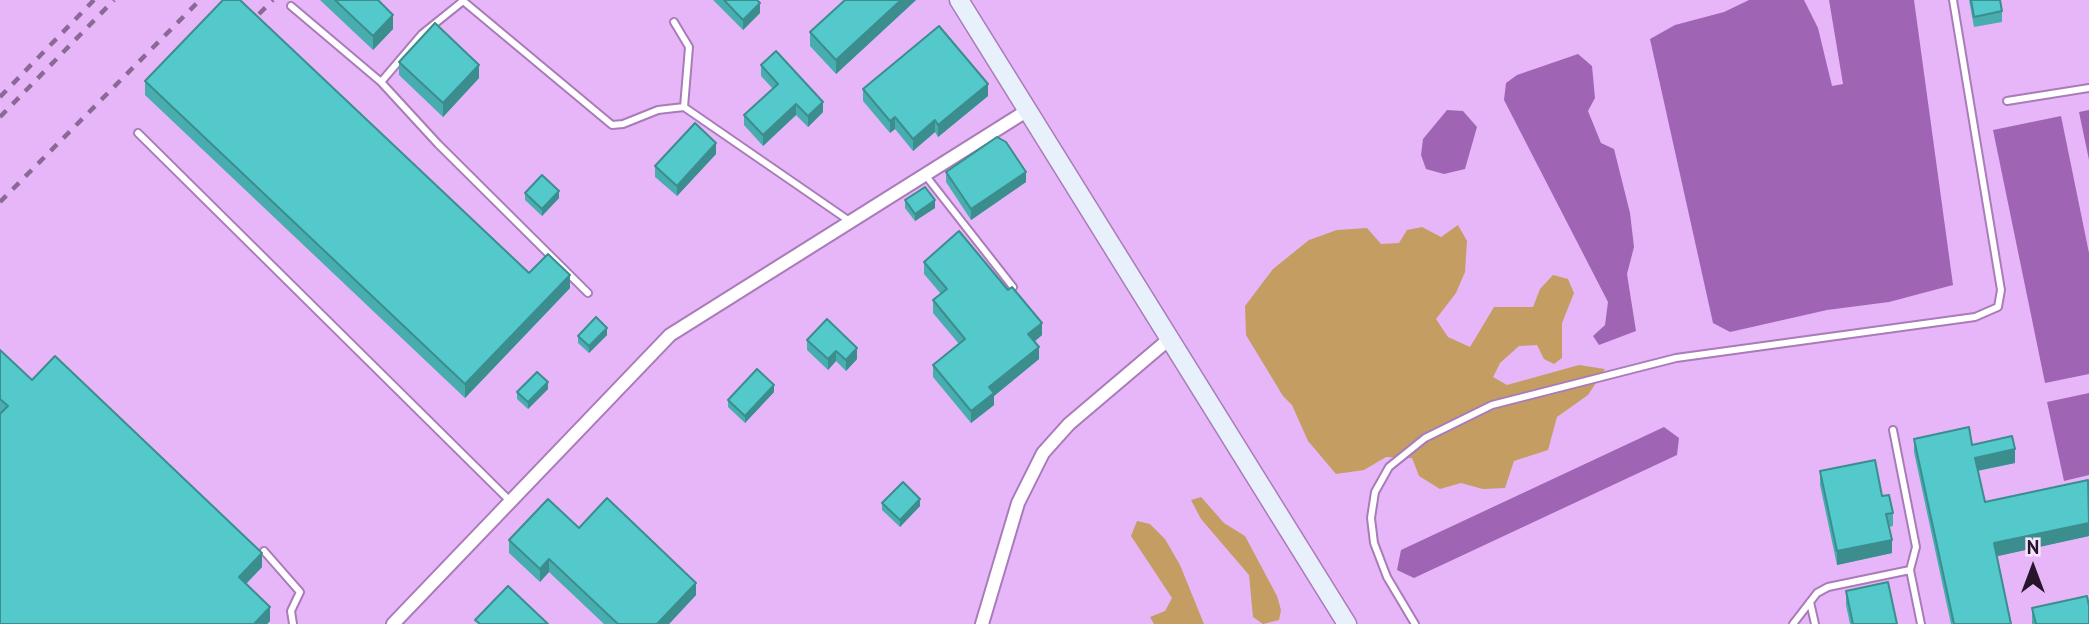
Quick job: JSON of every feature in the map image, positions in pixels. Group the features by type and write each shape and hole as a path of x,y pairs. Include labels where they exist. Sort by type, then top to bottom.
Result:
{"street":[{"path":"959,0 1347,624"},
{"path":"393,624 670,335 848,220 926,176 1028,110"},
{"path":"982,624 1017,503 1043,453 1069,424 1168,340"}],"lane":[{"path":"381,82 422,34 463,0 611,125 623,124 658,110 684,107 848,220"},
{"path":"1415,624 1387,577 1374,543 1371,518 1375,492 1389,467 1425,438 1492,405 1676,358 1975,317 1998,307 2001,290 1953,0"},
{"path":"291,6 381,82 438,144 588,293"},
{"path":"674,22 689,47 684,107"},
{"path":"2007,101 2089,88"},
{"path":"138,132 511,502"},
{"path":"926,176 1013,287"},
{"path":"1893,430 1916,547 1910,570 1921,624"},
{"path":"264,551 300,592 291,611 293,624"},
{"path":"1793,624 1810,602 1828,587 1910,570"},
{"path":"1810,602 1815,624"}],"shaded area":[{"path":"1749,0 1804,0 1818,28 1832,86 1843,84 1829,0 1914,0 1953,285 1889,302 1827,310 1730,332 1713,323 1650,39 1675,25 1724,12"},
{"path":"1578,54 1592,66 1595,98 1588,111 1601,143 1614,149 1630,213 1634,247 1627,274 1636,331 1599,345 1593,336 1605,325 1608,302 1504,100 1506,83 1517,75"},
{"path":"1447,110 1463,111 1477,127 1465,169 1444,174 1426,169 1421,155 1423,139"},
{"path":"2089,110 2089,160 2079,112"},
{"path":"2061,116 2089,253 2089,374 2045,383 1993,130"},
{"path":"1458,225 1467,241 1465,272 1456,293 1436,319 1448,337 1470,347 1494,307 1533,307 1540,289 1553,275 1568,279 1574,293 1562,323 1562,358 1554,364 1544,359 1537,345 1519,346 1500,363 1493,377 1507,385 1579,365 1605,369 1588,395 1557,417 1548,450 1514,461 1505,488 1483,489 1461,483 1440,489 1419,476 1412,458 1386,457 1364,470 1336,474 1308,441 1292,405 1283,396 1246,335 1245,306 1273,269 1309,240 1337,230 1367,228 1381,244 1399,243 1407,230 1422,227 1441,237"},
{"path":"2089,393 2089,475 2064,481 2047,402"},
{"path":"1664,427 1679,438 1677,455 1414,578 1397,570 1401,550"},
{"path":"1201,497 1224,523 1245,536 1277,596 1281,610 1279,620 1263,624 1253,617 1249,575 1201,519 1191,500"},
{"path":"1137,521 1150,524 1165,539 1180,565 1204,624 1154,624 1150,617 1165,611 1172,598 1131,536"}],"building":[{"path":"223,0 240,0 529,273 548,254 570,275 465,384 145,81"},
{"path":"335,0 378,0 393,15 373,36"},
{"path":"724,0 757,0 760,3 743,20"},
{"path":"845,0 901,0 836,60 810,32"},
{"path":"1971,0 2000,0 2002,11 1974,17"},
{"path":"435,23 479,65 443,103 399,62"},
{"path":"939,26 988,84 938,125 935,120 913,139 895,117 890,121 863,89"},
{"path":"776,51 823,102 808,116 796,104 763,135 744,115 778,84 761,65"},
{"path":"695,123 716,143 677,186 655,166"},
{"path":"997,137 1006,142 1026,172 971,209 946,172"},
{"path":"542,175 559,191 542,209 525,193"},
{"path":"925,187 935,200 915,214 905,200"},
{"path":"959,231 1008,290 1012,287 1042,323 1028,334 1039,347 989,387 994,393 971,411 933,365 965,339 933,300 947,289 924,262"},
{"path":"596,317 607,328 589,346 578,336"},
{"path":"827,319 857,348 846,360 836,351 828,359 807,340"},
{"path":"0,350 32,380 55,356 262,553 239,577 270,607 254,624 0,624 0,414 8,406 0,399"},
{"path":"757,369 774,385 745,416 728,400"},
{"path":"537,372 548,382 528,402 517,392"},
{"path":"1969,427 1972,445 2012,436 2015,449 1975,458 1985,502 2088,480 2089,523 1994,543 2011,624 1954,624 1914,439"},
{"path":"1875,460 1882,496 1889,495 1893,513 1886,514 1892,540 1837,551 1820,471"},
{"path":"903,482 920,499 900,520 882,503"},
{"path":"607,498 696,583 657,624 618,624 549,559 540,569 509,540 548,499 579,528"},
{"path":"1888,582 1897,624 1853,624 1846,591"},
{"path":"508,586 548,624 480,624 475,620"},
{"path":"2087,596 2089,624 2036,624 2032,608"}],"railway":[{"path":"0,97 94,0"},
{"path":"0,117 114,0"},
{"path":"0,202 200,0"},
{"path":"259,14 273,0"}]}
